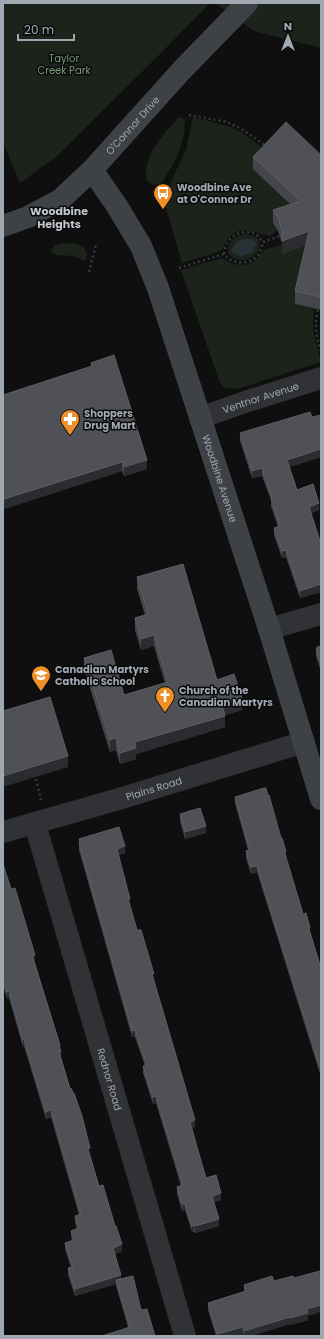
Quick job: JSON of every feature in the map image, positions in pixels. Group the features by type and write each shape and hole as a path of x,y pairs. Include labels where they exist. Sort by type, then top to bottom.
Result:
{"main road":[{"name":"O'Connor Drive","path":"3,226 28,217 60,200 92,170 182,70 247,3"},
{"name":"Woodbine Avenue","path":"92,170 117,206 141,246 158,288 269,629 321,799"}],"street":[{"name":"Ventnor Avenue","path":"200,418 321,378"},
{"path":"269,629 321,614"},
{"name":"Plains Road","path":"3,832 38,814 133,795 304,742"},
{"name":"Rednor Road","path":"38,814 185,1336"}],"path":[{"path":"190,116 227,122 243,130 272,150"},
{"path":"224,254 229,240 238,234 247,232 256,234 264,242"},
{"path":"224,254 230,260 237,263 245,263 254,259 259,253 264,242 284,235"},
{"path":"88,272 96,244"},
{"path":"179,268 224,254"},
{"path":"318,310 315,320 315,329 321,351"},
{"path":"36,779 38,814"}],"green space":[{"name":"Taylor Creek Park","path":"3,3 210,3 57,156 20,183 3,142"},
{"path":"215,3 321,3 321,48 254,31"},
{"path":"179,117 185,119 185,128 181,145 162,183 153,185 147,181 147,164 155,146"},
{"path":"193,117 231,127 243,133 269,153 310,221 283,227 278,229 270,236 248,231 238,232 230,236 222,250 182,263 163,198 186,150"},
{"path":"312,230 295,304 314,309 314,334 321,362 237,389 225,388 220,383 181,270 222,258 233,264 244,265 253,262 264,250 301,239"},
{"path":"247,234 257,237 259,249 251,258 239,260 233,258 228,253 229,245 236,237"},
{"path":"63,243 77,244 84,248 87,253 85,261 73,256 57,255 51,252 54,245"}],"shaded area":[{"path":"245,239 255,241 257,244 253,252 241,256 233,253 232,250 235,244"}],"building":[{"path":"286,122 321,155 321,297 295,291 309,231 282,241 282,230 278,218 273,210 301,201 253,157"},
{"name":"Shoppers Drug Mart","path":"114,355 147,460 124,467 122,462 4,499 3,395 92,366 91,363"},
{"path":"310,412 312,417 321,415 321,449 287,460 297,490 313,484 319,503 309,507 321,544 321,584 300,591 286,550 282,551 274,528 280,526 262,468 252,471 240,433"},
{"path":"183,564 217,680 234,674 242,698 222,704 225,716 135,742 136,748 120,753 116,738 110,740 84,658 111,650 124,695 168,682 154,635 141,639 135,618 148,614 137,577"},
{"path":"321,646 321,665 316,649 317,647"},
{"path":"50,697 68,756 3,776 3,711"},
{"path":"266,788 268,796 269,795 303,914 306,913 309,929 320,965 321,964 321,1070 257,866 251,867 246,851 250,850 235,797"},
{"path":"200,808 206,826 185,832 180,814"},
{"path":"119,827 125,846 117,849 130,899 128,899 137,930 141,930 154,974 152,974 195,1120 190,1122 206,1178 216,1175 221,1193 212,1196 219,1219 195,1226 192,1226 185,1204 182,1204 177,1187 183,1185 156,1096 153,1097 143,1066 147,1065 135,1030 132,1031 79,843 79,839"},
{"path":"3,864 11,889 15,888 35,955 32,956 60,1045 61,1052 59,1052 70,1089 71,1088 74,1093 82,1116 90,1148 88,1149 98,1183 99,1186 103,1185 122,1244 113,1248 121,1275 75,1289 68,1268 73,1267 65,1243 74,1240 71,1231 79,1228 75,1216 81,1214 51,1110 46,1112 9,991 7,992 3,979"},
{"path":"320,1271 321,1305 307,1309 308,1313 244,1331 243,1327 217,1334 208,1303 246,1291 244,1285 272,1276 274,1281 293,1276 294,1278"},
{"path":"133,1276 141,1310 147,1309 155,1336 102,1336 130,1327 116,1280"}],"place":[{"name":"Woodbine Ave at O'Connor Dr","path":"163,210"},
{"name":"Shoppers Drug Mart","path":"70,436"},
{"name":"Canadian Martyrs Catholic School","path":"41,692"},
{"name":"Church of the Canadian Martyrs","path":"165,713"}],"district":[{"name":"Woodbine Heights","path":"59,217"}]}
